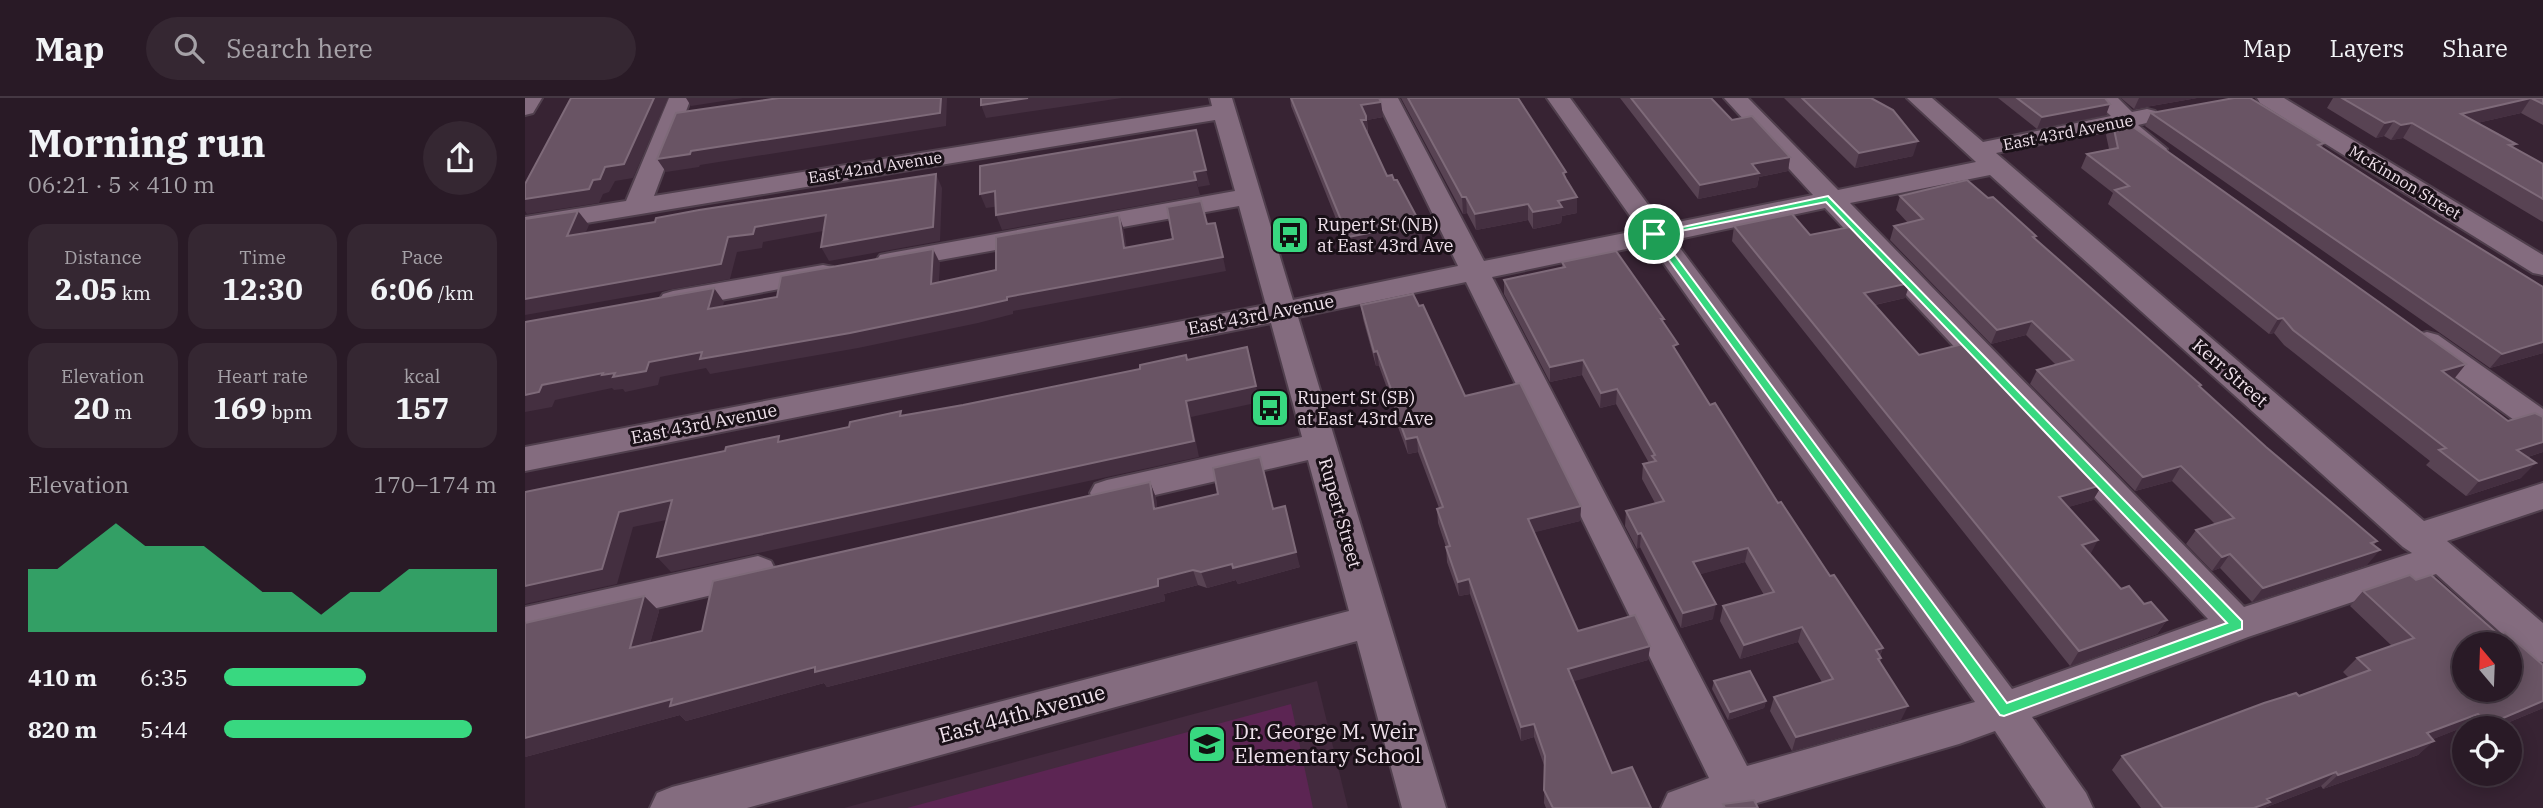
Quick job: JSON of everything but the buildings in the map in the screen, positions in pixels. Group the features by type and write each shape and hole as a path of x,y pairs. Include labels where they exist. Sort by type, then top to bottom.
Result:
{"street":[{"path":"525,108 531,98"},
{"path":"1387,98 1736,789"},
{"path":"1558,98 1654,234 2004,710 2071,808"},
{"path":"1735,98 1828,199 2237,625"},
{"name":"Kerr Street","path":"1918,98 2428,548 2543,646"},
{"path":"2103,98 2120,110 2128,129 2173,161"},
{"name":"McKinnon Street","path":"2268,98 2543,267"},
{"name":"Rupert Street","path":"1223,104 1424,808"},
{"name":"East 42nd Avenue","path":"525,225 1223,104"},
{"path":"637,206 676,108 699,114"},
{"name":"East 43rd Avenue","path":"525,459 1283,310 1828,199 2164,113"},
{"path":"648,304 1249,197"},
{"path":"2408,329 2543,425"},
{"path":"1079,500 1320,445"},
{"path":"1683,808 1736,789 2004,710 2237,625 2428,548 2543,496"},
{"path":"525,623 795,563"},
{"name":"East 44th Avenue","path":"672,808 1372,621"}],"shaded area":[{"name":"Dr. George M. Weir Elementary School","path":"1317,681 1348,808 844,808"},
{"name":"Dr. George M. Weir Elementary School","path":"1291,704 1313,808 907,808"}],"place":[{"name":"Rupert St (NB) at East 43rd Ave","path":"1290,235"},
{"name":"Rupert St (SB) at East 43rd Ave","path":"1270,408"},
{"name":"Dr. George M. Weir Elementary School","path":"1207,744"}],"route":[{"path":"1828,199 2237,625 2004,710 1654,234 1828,199"}]}
